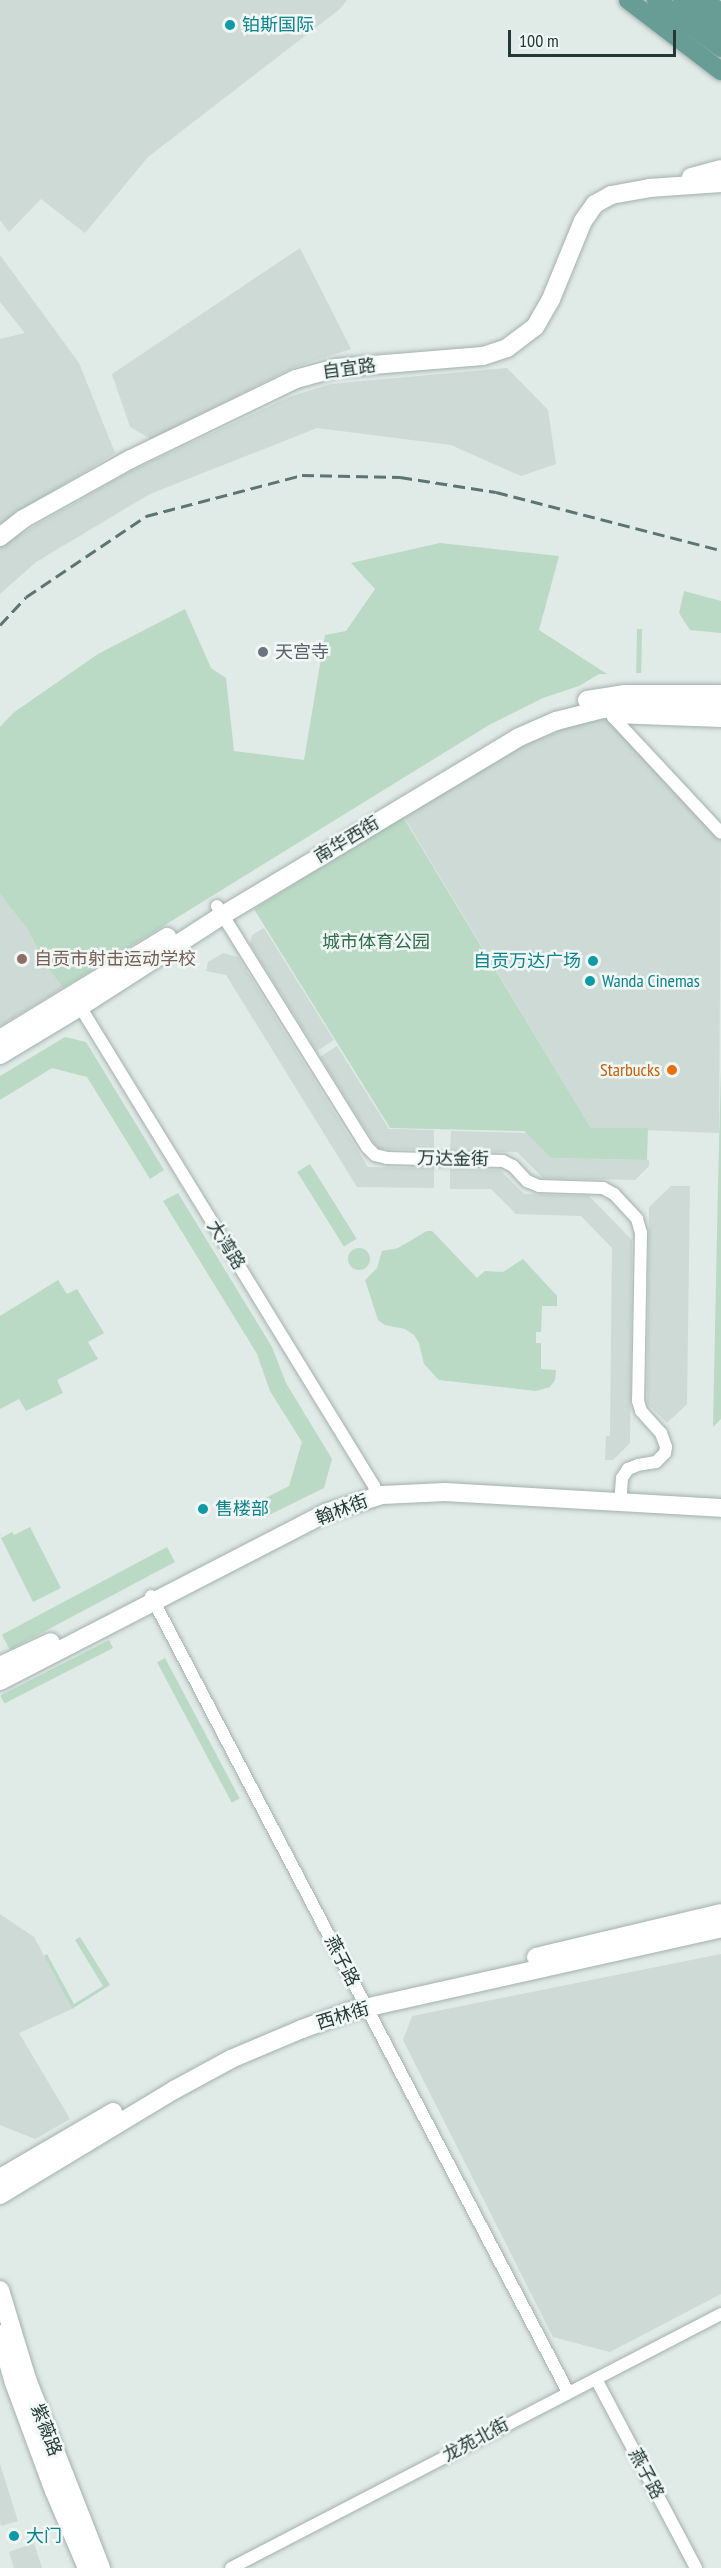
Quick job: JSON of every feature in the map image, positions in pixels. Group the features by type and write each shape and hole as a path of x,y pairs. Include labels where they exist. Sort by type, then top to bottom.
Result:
{"main road":[{"path":"628,0 721,71"},
{"path":"656,0 721,48"},
{"path":"682,0 721,29"},
{"path":"704,0 721,13"},
{"path":"649,188 721,169"},
{"path":"649,188 721,183"},
{"name":"自宜路","path":"0,537 23,519 130,459 296,379 336,368 483,356 507,348 535,327 551,298 583,220 596,204 611,195 649,188"},
{"name":"南华西街","path":"0,1055 77,1001 349,826 473,750 552,711 600,697 624,694 721,694"},
{"name":"南华西街","path":"220,910 517,738 556,721 603,709 637,706 721,708"},
{"name":"南华西街","path":"0,1039 77,1001"},
{"name":"翰林街","path":"0,1681 336,1499 436,1483 721,1498"},
{"name":"翰林街","path":"375,1492 445,1492 721,1508"},
{"name":"翰林街","path":"0,1666 153,1598"},
{"name":"西林街","path":"0,2178 225,2049 295,2019 721,1913"},
{"name":"西林街","path":"0,2195 174,2090 231,2059 363,2003 721,1928"},
{"name":"紫薇路","path":"0,2290 27,2379 101,2568"},
{"name":"紫薇路","path":"0,2334 14,2383 50,2481 87,2568"}],"street":[{"path":"721,721 613,717 721,833"},
{"name":"万达金街","path":"220,910 367,1147 375,1155 387,1158 502,1161 513,1166 527,1181 539,1186 603,1188 614,1194 637,1220 641,1233 638,1401 641,1411 661,1433 666,1447 665,1453 656,1462 628,1469 622,1478 621,1493"},
{"name":"大湾路","path":"77,1001 375,1492"},
{"name":"燕子路","path":"153,1598 568,2392"},
{"name":"龙苑北街","path":"231,2568 721,2314"},
{"name":"燕子路","path":"596,2379 696,2568"}],"shaded area":[{"path":"0,0 347,0 340,9 148,157 85,233 41,199 9,232 0,220"},
{"path":"300,248 351,349 292,368 151,439 130,427 112,374"},
{"path":"0,255 79,363 115,453 0,524 0,339 25,333 0,302"},
{"path":"507,368 548,410 556,464 521,476 451,445 317,428 150,494 36,562 0,594 0,548 3,544 131,471 289,397 331,384"},
{"name":"自贡万达广场","path":"613,717 721,833 719,1133 591,1128 404,817 523,746 573,725"},
{"name":"自贡市射击运动学校","path":"0,894 28,930 46,965 63,988 0,1026"},
{"path":"264,928 334,1040 317,1051 250,944 252,935"},
{"path":"223,953 238,957 368,1167 434,1168 434,1188 357,1187 226,975 206,971 208,962"},
{"path":"337,1046 389,1129 434,1130 434,1150 378,1149 320,1057"},
{"path":"451,1131 526,1133 551,1158 649,1160 649,1166 635,1180 543,1178 517,1152 450,1151"},
{"path":"450,1169 500,1170 524,1194 589,1196 632,1240 630,1443 613,1460 605,1460 606,1436 610,1436 612,1248 581,1216 516,1214 491,1189 450,1189"},
{"path":"671,1186 690,1186 687,1404 667,1423 647,1403 649,1207"},
{"path":"0,1914 34,1937 72,2009 19,2033 70,2119 35,2139 0,2125"},
{"path":"721,1954 721,2294 610,2352 553,2337 403,2040 412,2016"},
{"path":"0,2464 18,2521 1,2526 0,2522"},
{"path":"34,2543 42,2568 14,2568 9,2552"}],"green space":[{"path":"440,543 559,556 539,630 607,674 599,674 579,686 543,698 489,725 63,988 46,965 28,930 0,894 0,727 13,713 98,654 185,609 211,668 226,678 234,751 304,760 325,635 346,631 375,589 351,563"},
{"path":"684,591 721,601 721,633 690,630 679,613"},
{"path":"637,629 642,629 641,673 636,673"},
{"name":"城市体育公园","path":"403,817 591,1128 648,1128 647,1160 551,1158 524,1131 390,1128 254,909"},
{"path":"65,1037 86,1042 164,1170 150,1179 87,1077 52,1068 0,1100 0,1076"},
{"path":"721,1070 721,1419 713,1427 718,1185"},
{"path":"310,1164 357,1239 344,1247 297,1172"},
{"path":"178,1193 272,1347 286,1383 332,1459 324,1488 263,1518 256,1503 289,1486 302,1442 270,1391 257,1354 163,1201"},
{"path":"427,1231 432,1231 477,1278 485,1271 503,1272 523,1259 557,1296 557,1306 542,1306 541,1332 536,1332 536,1343 541,1343 541,1369 556,1370 555,1380 550,1387 536,1391 439,1380 424,1364 419,1343 414,1335 405,1329 385,1325 378,1320 365,1280 377,1268 382,1251 398,1248"},
{"path":"359,1248 367,1251 370,1259 367,1267 359,1270 351,1267 348,1259 351,1251"},
{"path":"58,1280 67,1294 77,1289 104,1333 88,1342 98,1359 57,1380 63,1393 26,1411 19,1399 0,1409 0,1316"},
{"path":"30,1527 61,1588 33,1602 1,1538 12,1532 14,1535"},
{"path":"167,1547 175,1562 10,1650 2,1635"},
{"path":"109,1640 113,1648 4,1703 0,1695"},
{"path":"165,1658 240,1798 232,1803 157,1662"},
{"path":"80,1937 110,1985 72,2009 44,1956 47,1954 74,2004 103,1986 75,1940"}],"railway":[{"path":"0,625 26,597 146,516 302,475 400,477 496,492 721,550"}],"place":[{"name":"铂斯国际","path":"230,25"},
{"name":"天宫寺","path":"263,652"},
{"name":"自贡市射击运动学校","path":"22,959"},
{"name":"自贡万达广场","path":"593,961"},
{"name":"Wanda Cinemas","path":"590,981"},
{"name":"Starbucks","path":"672,1070"},
{"name":"售楼部","path":"203,1509"},
{"name":"大门","path":"14,2536"}]}
